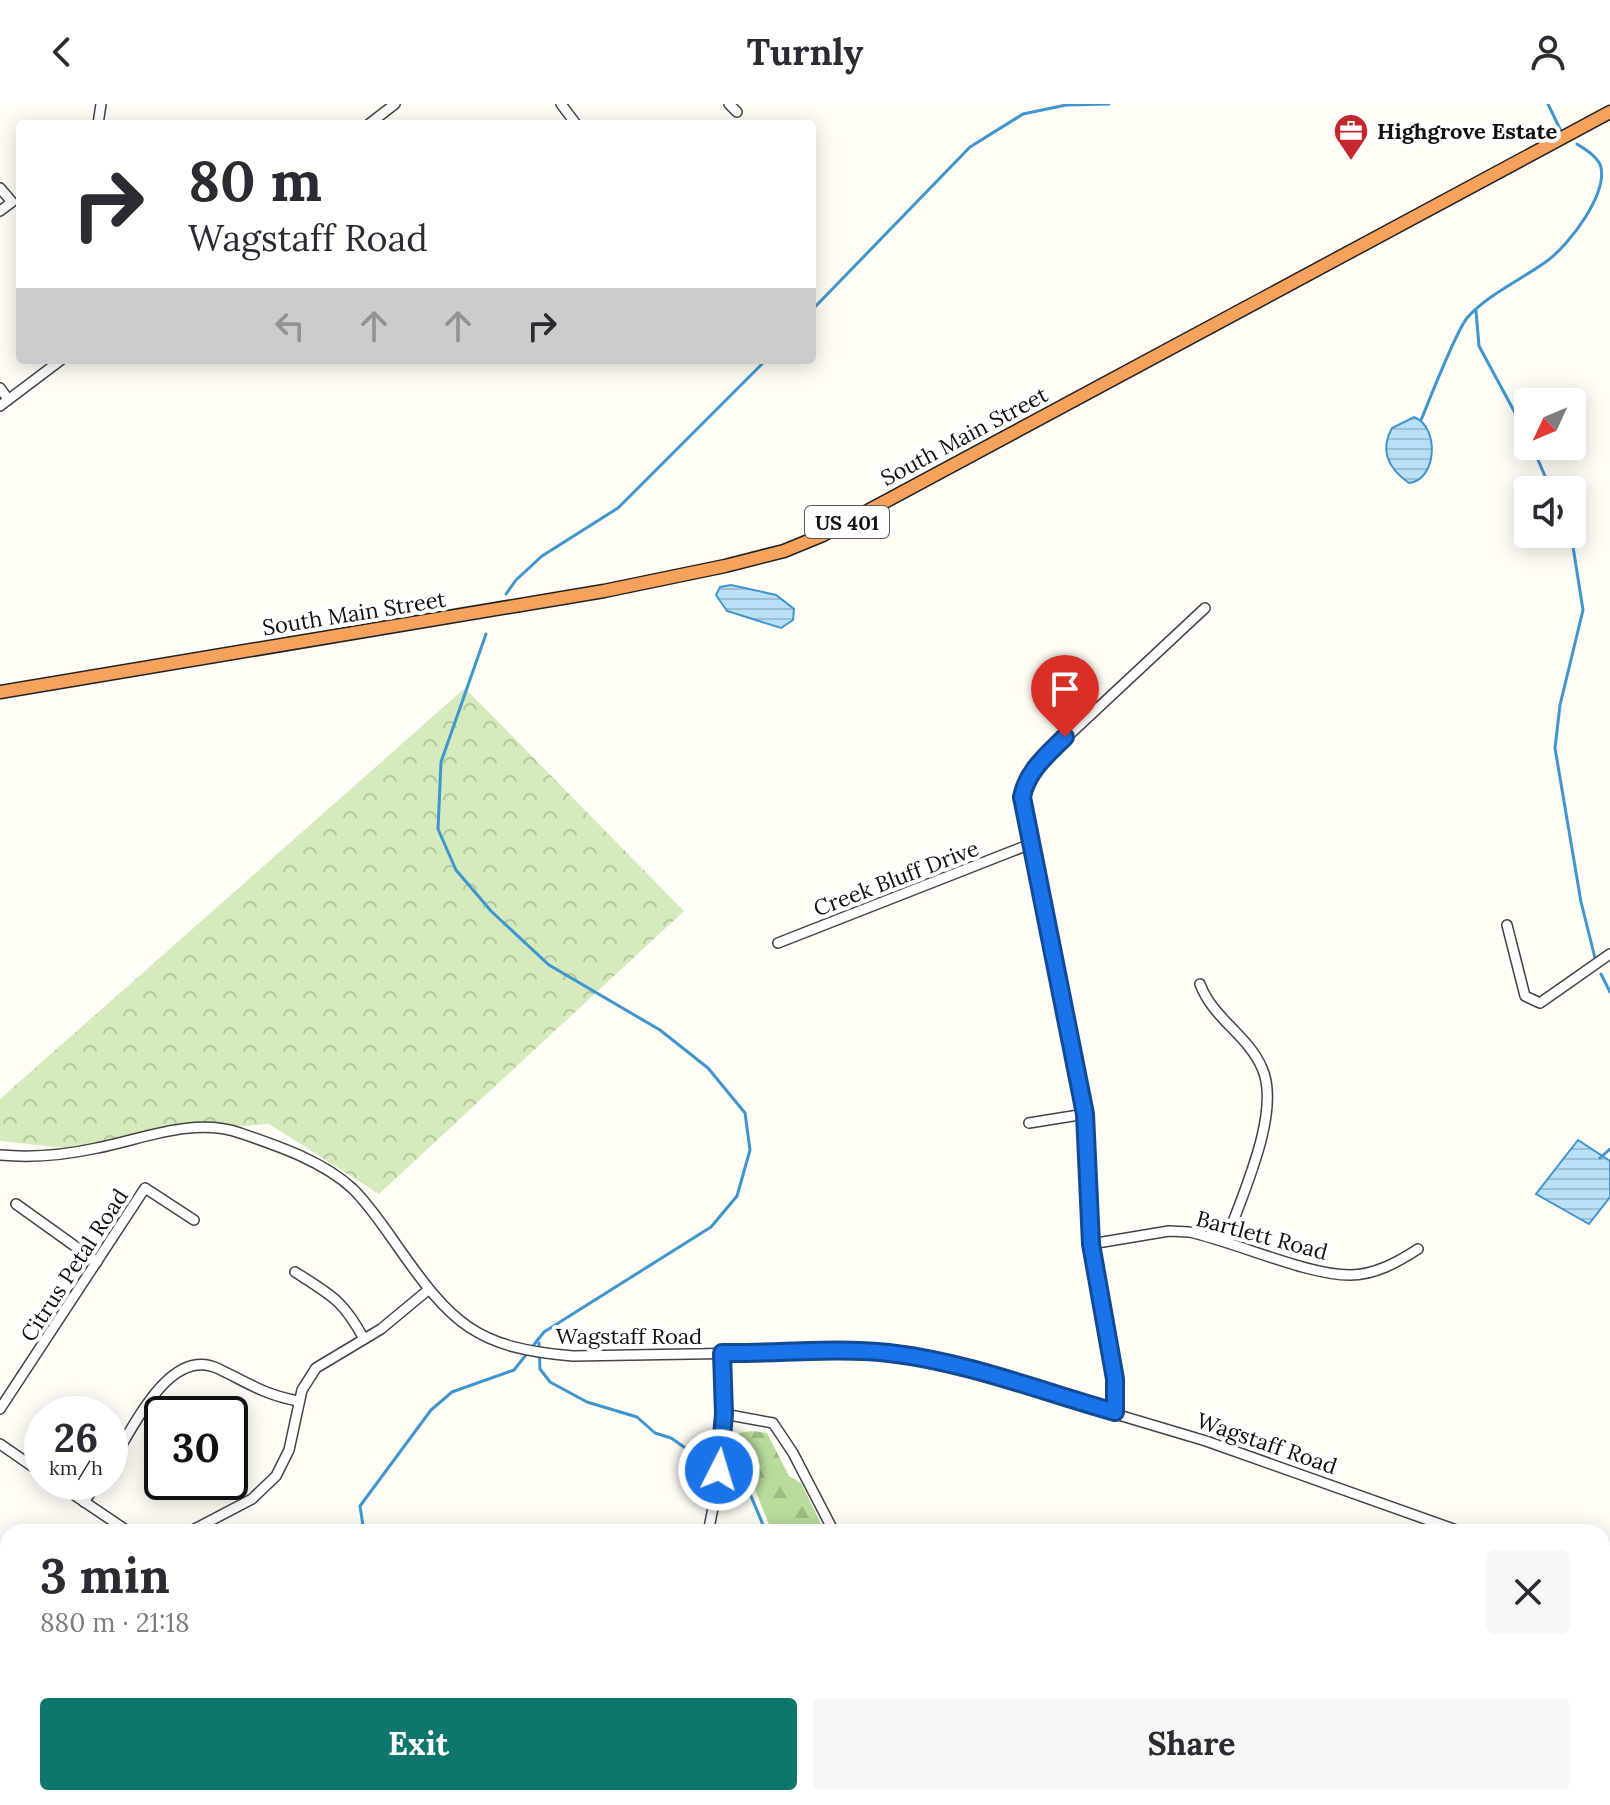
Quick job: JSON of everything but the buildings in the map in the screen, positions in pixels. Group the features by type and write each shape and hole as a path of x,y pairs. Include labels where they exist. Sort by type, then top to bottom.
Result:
{"highway":[{"name":"South Main Street","path":"0,692 604,591 784,551 823,535 1610,112"}],"street":[{"path":"374,120 395,104"},
{"path":"729,104 737,112"},
{"path":"0,188 12,202 0,211"},
{"path":"0,388 4,402 56,364"},
{"path":"1115,1412 1115,1379 1091,1244 1085,1114 1028,845 1022,797 1025,782 1037,765 1205,608"},
{"name":"Creek Bluff Drive","path":"778,943 1028,845"},
{"path":"1507,925 1525,996 1540,1003 1610,954"},
{"path":"1200,984 1216,1014 1263,1068 1269,1103 1226,1241"},
{"path":"1029,1123 1085,1114"},
{"name":"Wagstaff Road","path":"0,1155 73,1153 199,1127 235,1131 287,1150 350,1186 428,1290 448,1312 485,1339 528,1352 573,1356 868,1351 912,1356 993,1375 1115,1412 1432,1524"},
{"name":"Citrus Petal Road","path":"0,1409 145,1188 194,1220"},
{"path":"16,1204 97,1262"},
{"name":"Bartlett Road","path":"1091,1244 1169,1231 1226,1241 1326,1272 1351,1275 1379,1270 1418,1249"},
{"path":"295,1272 338,1300 349,1311 364,1339"},
{"path":"204,1524 252,1499 276,1476 289,1450 298,1401 316,1368 364,1339 428,1290"},
{"path":"710,1524 717,1495 724,1414 722,1353"},
{"path":"128,1437 167,1379 183,1366 204,1364 218,1368 264,1394 298,1401"},
{"path":"724,1414 773,1423 793,1453 830,1524"},
{"path":"0,1444 24,1461"},
{"path":"81,1500 117,1524"}],"green space":[{"path":"465,688 684,911 379,1194 269,1124 167,1131 74,1149 0,1141 0,1099"},
{"path":"739,1433 767,1433 789,1476 801,1483 821,1524 769,1524 752,1482 734,1464"}],"water":[{"path":"1414,417 1428,431 1432,453 1425,473 1409,483 1391,466 1386,444 1392,428"},
{"path":"731,585 776,595 794,609 793,620 781,628 727,611 716,595 720,587"},
{"path":"1578,1140 1610,1161 1610,1197 1589,1224 1536,1194"}],"waterway":[{"path":"816,306 970,147 1023,114 1066,105 1109,104"},
{"path":"1548,104 1560,129"},
{"path":"1421,420 1467,318 1556,253 1586,217 1599,189 1600,164 1577,144"},
{"path":"1476,311 1479,346 1514,411"},
{"path":"506,594 542,556 618,508 762,364"},
{"path":"1538,460 1545,476"},
{"path":"1573,548 1583,610 1560,705 1555,748 1581,902 1595,958"},
{"path":"363,1524 360,1506 431,1410 452,1392 514,1370 544,1332 711,1227 737,1196 750,1150 745,1113 708,1068 660,1030 549,965 491,911 456,870 438,829 441,762 486,634"},
{"path":"1601,974 1610,992"},
{"path":"1600,1158 1610,1149"},
{"path":"539,1343 540,1369 550,1382 587,1402 637,1417 655,1433 671,1438 697,1456"},
{"path":"743,1477 763,1524"}],"place":[{"name":"Highgrove Estate","path":"1351,162"}],"route":[{"path":"719,1470 724,1414 722,1353 868,1351 912,1356 982,1372 1115,1412 1115,1379 1091,1244 1085,1114 1028,845 1022,797 1025,782 1037,765 1065,737"}]}
